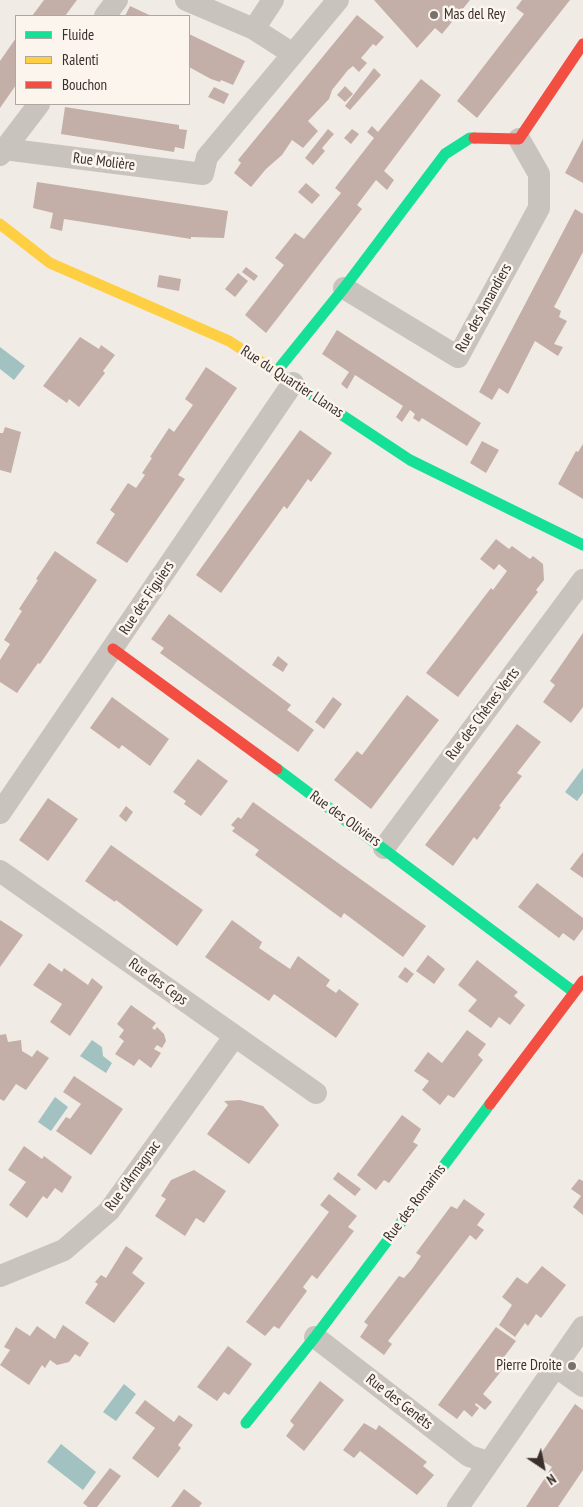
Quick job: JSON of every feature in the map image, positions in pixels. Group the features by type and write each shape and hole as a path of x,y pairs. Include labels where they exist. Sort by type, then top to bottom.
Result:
{"street":[{"path":"106,15 117,0"},
{"path":"186,0 254,29 293,54 338,0"},
{"path":"254,29 274,0"},
{"path":"285,377 344,288 445,154 470,138 519,139 583,44"},
{"name":"Rue Molière","path":"2,152 204,174 207,157 293,54"},
{"path":"2,152 38,105"},
{"name":"Rue des Amandiers","path":"344,288 458,358 539,208 539,174 519,139"},
{"name":"Rue du Quartier Llanas","path":"0,224 50,263 229,341 410,460 583,545"},
{"name":"Rue des Figuiers","path":"0,813 113,649 285,377"},
{"name":"Rue des Chênes Verts","path":"384,848 583,580"},
{"name":"Rue des Oliviers","path":"113,649 384,848 574,992"},
{"name":"Rue des Ceps","path":"0,871 316,1093"},
{"name":"Rue des Romarins","path":"246,1424 315,1337 583,981"},
{"name":"Rue d'Armagnac","path":"0,1276 64,1250 109,1211 234,1037"},
{"path":"458,1507 583,1327"},
{"name":"Rue des Genêts","path":"315,1337 469,1456 488,1462"},
{"path":"555,1366 583,1386"}],"water":[{"path":"0,347 25,366 14,380 0,369"},
{"path":"583,768 583,793 577,801 565,792"},
{"path":"92,1040 102,1047 103,1056 112,1063 106,1073 80,1056"},
{"path":"55,1097 68,1107 51,1131 38,1122"},
{"path":"124,1384 136,1394 116,1421 103,1412"},
{"path":"61,1444 96,1472 83,1490 47,1462"}],"building":[{"path":"44,0 77,0 66,15 33,15"},
{"path":"374,0 470,0 442,34 435,28 417,48"},
{"path":"522,0 570,0 477,118 457,101 524,14 516,8"},
{"path":"130,6 150,15 126,15"},
{"path":"357,15 384,37 376,46 373,44 361,58 367,63 359,72 353,66 348,70 332,90 329,99 308,121 318,131 303,148 292,140 282,155 266,169 251,187 234,173 241,163 238,160"},
{"path":"190,34 245,61 233,85 221,80 220,82 190,68"},
{"path":"15,39 15,86 0,108 0,61"},
{"path":"374,68 381,75 350,110 345,106"},
{"path":"421,79 441,95 384,171 394,180 387,190 376,180 357,205 362,209 266,333 245,315 284,265 275,258 295,233 304,239 341,193 335,188 374,138 367,132 372,126 378,132"},
{"path":"345,86 353,94 345,102 337,95"},
{"path":"214,87 229,94 224,104 208,97"},
{"path":"65,107 179,125 179,129 187,130 184,149 175,147 174,152 61,134"},
{"path":"328,129 334,134 322,148 325,151 313,165 305,158"},
{"path":"352,129 359,134 351,144 344,138"},
{"path":"583,139 583,183 565,173"},
{"path":"37,182 228,211 224,238 191,237 191,239 64,219 62,231 50,228 53,213 33,208"},
{"path":"306,183 320,195 312,204 298,192"},
{"path":"575,209 583,214 583,252 554,307 561,311 559,317 567,321 554,344 563,347 558,356 535,341 508,394 499,388 492,400 479,392"},
{"path":"246,267 258,276 254,281 242,272"},
{"path":"238,273 248,281 235,297 225,289"},
{"path":"159,275 181,279 179,291 157,287"},
{"path":"337,330 481,423 467,446 422,418 419,422 413,418 415,414 410,410 402,422 396,417 403,406 355,375 347,389 341,384 349,372 322,354"},
{"path":"80,337 99,349 101,345 115,355 103,371 105,373 79,407 69,399 67,403 43,386"},
{"path":"206,367 237,388 178,475 185,479 127,563 96,543 115,514 110,510 128,483 136,488 145,475 142,473 152,458 150,457 169,428 174,432 193,405 185,399"},
{"path":"5,427 21,432 11,473 0,470 0,433 3,433"},
{"path":"300,430 332,453 311,482 308,479 287,509 284,506 221,593 196,575"},
{"path":"482,441 499,450 486,473 470,463"},
{"path":"583,444 583,499 558,484 576,451 578,452"},
{"path":"496,539 509,549 512,546 530,559 533,556 543,564 544,580 536,590 538,592 458,697 426,673 491,588 493,590 507,571 499,564 494,570 480,559"},
{"path":"55,551 97,580 40,664 38,663 17,693 0,682 0,660 10,644 4,640 22,611 19,609 38,580 36,579"},
{"path":"169,614 291,705 287,710 314,730 298,752 160,653 164,648 151,639"},
{"path":"583,633 583,707 571,723 543,702 555,685 550,681"},
{"path":"278,656 288,664 283,672 272,665"},
{"path":"407,695 439,720 371,809 334,780 357,751 362,755"},
{"path":"112,697 169,739 150,766 122,745 119,749 90,728"},
{"path":"333,697 342,704 324,729 315,722"},
{"path":"517,724 541,742 517,773 522,776 499,806 501,807 477,840 474,837 453,866 425,845"},
{"path":"198,759 228,781 201,816 184,804 186,801 173,792"},
{"path":"48,798 78,819 48,861 19,840"},
{"path":"253,802 426,926 403,957 344,913 341,918 255,855 259,850 232,831 235,828 231,825 238,817 241,819"},
{"path":"126,806 133,812 126,822 119,816"},
{"path":"111,845 203,910 177,946 116,900 115,902 85,881"},
{"path":"583,852 583,878 570,869"},
{"path":"537,883 583,918 583,929 574,941 563,933 559,938 518,907"},
{"path":"0,920 23,935 0,967"},
{"path":"232,920 262,942 259,948 290,969 298,956 330,980 326,986 336,993 339,989 359,1004 336,1038 274,994 269,1001 205,957"},
{"path":"428,955 445,969 434,984 416,971"},
{"path":"477,960 518,992 514,996 525,1005 510,1025 499,1017 491,1028 468,1011 477,1000 458,985"},
{"path":"49,963 62,972 64,968 88,985 92,978 103,987 70,1036 50,1022 62,1004 33,985"},
{"path":"405,967 414,974 407,983 398,977"},
{"path":"131,1005 156,1023 152,1028 155,1030 157,1027 164,1034 166,1041 162,1048 157,1045 154,1049 161,1053 151,1068 139,1059 134,1066 115,1054 124,1041 119,1037 124,1030 117,1024"},
{"path":"467,1030 486,1044 478,1055 483,1060 454,1098 448,1095 440,1105 422,1090 429,1081 414,1071 428,1052 442,1063"},
{"path":"6,1034 8,1042 21,1040 22,1051 32,1057 37,1050 49,1058 26,1090 16,1084 4,1101 0,1099 0,1035"},
{"path":"74,1076 123,1109 91,1155 56,1131 66,1117 70,1119 81,1104 63,1092"},
{"path":"240,1100 263,1106 279,1125 249,1164 207,1134 228,1105 224,1101"},
{"path":"402,1115 421,1129 413,1142 418,1145 389,1183 384,1180 376,1190 357,1175"},
{"path":"24,1146 42,1159 44,1156 72,1177 62,1193 55,1188 47,1199 43,1196 27,1218 9,1205 26,1182 8,1170"},
{"path":"194,1170 226,1191 204,1223 196,1218 185,1236 155,1216 166,1199 161,1196 171,1180"},
{"path":"338,1172 361,1189 355,1196 333,1179"},
{"path":"579,1179 583,1181 583,1215 573,1207 581,1196 571,1189"},
{"path":"329,1194 357,1216 348,1227 354,1231 317,1279 312,1275 303,1287 307,1291 279,1329 274,1326 265,1336 246,1322 329,1212 320,1205"},
{"path":"464,1199 485,1214 477,1225 484,1230 476,1240 470,1235 388,1341 392,1344 384,1355 360,1337 368,1325 364,1322 399,1276 404,1278 412,1269 421,1256 416,1253 451,1206 457,1209"},
{"path":"126,1246 143,1258 132,1273 145,1283 114,1323 85,1303 98,1284 95,1282 101,1275 106,1278"},
{"path":"542,1266 566,1285 541,1318 536,1314 528,1326 525,1323 515,1337 499,1325 512,1305 502,1297 517,1277 527,1284"},
{"path":"63,1325 89,1343 80,1357 75,1354 69,1362 57,1365 50,1360 45,1368 42,1365 29,1385 0,1365 10,1350 4,1347 16,1327 30,1336 37,1326 55,1339"},
{"path":"496,1327 516,1341 501,1361 506,1365 483,1394 492,1402 485,1410 476,1403 475,1405 479,1408 472,1417 464,1410 457,1419 438,1405"},
{"path":"228,1346 252,1364 229,1395 224,1392 217,1401 197,1387"},
{"path":"320,1381 344,1400 304,1451 286,1436 294,1425 290,1421"},
{"path":"145,1400 174,1422 179,1415 193,1425 178,1445 181,1448 158,1478 132,1458 155,1428 135,1413"},
{"path":"575,1404 583,1410 583,1470 558,1507 526,1507 552,1467 538,1458"},
{"path":"364,1423 376,1430 379,1425 427,1462 423,1466 434,1475 417,1495 360,1451 354,1458 343,1450"},
{"path":"110,1468 121,1476 97,1507 88,1507 83,1503"},
{"path":"184,1489 202,1503 199,1507 171,1507"}],"traffic: fast":[{"path":"277,371 344,288 445,154 470,138 474,138"},
{"path":"283,376 410,460 583,545"},
{"path":"277,769 574,992"},
{"path":"246,1423 315,1337 490,1104"}],"traffic: slow":[{"path":"0,224 50,263 229,341 283,376"}],"traffic: jam":[{"path":"474,138 519,139 583,44"},
{"path":"113,649 277,769"},
{"path":"490,1104 583,981"}],"place":[{"name":"Mas del Rey","path":"434,15"},
{"name":"Pierre Droite","path":"572,1366"}]}
